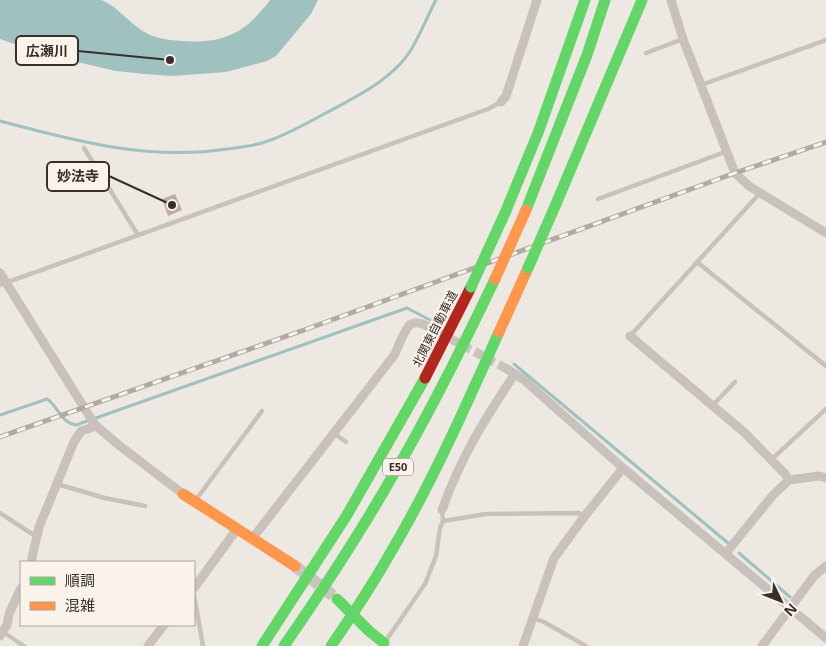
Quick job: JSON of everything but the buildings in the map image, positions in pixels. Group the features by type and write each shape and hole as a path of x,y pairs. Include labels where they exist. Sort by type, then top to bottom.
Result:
{"main road":[{"path":"570,46 580,0"},
{"name":"北関東自動車道","path":"262,646 372,476 423,384 505,213 538,133 585,0"},
{"name":"E50","path":"284,646 341,561 406,453 466,339 526,210 587,55 604,0"},
{"path":"330,646 353,616 398,541 474,390 556,204 642,0"},
{"path":"183,494 295,566"},
{"path":"337,599 386,645"}],"street":[{"path":"501,102 506,96 538,0"},
{"path":"671,0 683,39 732,168 740,179 760,193 826,233"},
{"path":"0,273 3,284 97,426 183,494"},
{"path":"252,539 394,354 411,324 417,323 427,326"},
{"path":"630,336 745,432 788,480"},
{"path":"442,510 466,454 511,372 524,380 623,468 826,638"},
{"path":"31,561 37,535 56,483 78,434 81,431 97,426"},
{"path":"523,646 554,558 623,468"},
{"path":"726,553 773,495 788,480 813,476 826,478"},
{"path":"195,587 236,529"},
{"path":"762,646 814,576 826,566"},
{"path":"2,634 20,590"},
{"path":"148,646 163,626"}],"lane":[{"path":"646,53 683,39"},
{"path":"701,85 826,40"},
{"path":"3,284 488,109 501,102"},
{"path":"84,148 138,235"},
{"path":"598,199 726,152"},
{"path":"630,336 760,193"},
{"path":"697,262 826,366"},
{"path":"714,405 735,382"},
{"path":"771,460 826,409"},
{"path":"194,502 262,411"},
{"path":"334,433 346,442"},
{"path":"56,483 105,498 145,506"},
{"path":"386,645 425,584 436,556 440,528 443,521 442,510"},
{"path":"0,513 32,534 37,535"},
{"path":"443,521 486,514 579,513 584,517"},
{"path":"195,600 203,646"},
{"path":"532,618 544,622 586,646"},
{"path":"2,634 24,646"}],"water":[{"path":"0,0 102,0 114,7 148,34 164,39 181,41 209,41 242,29 261,12 270,0 318,0 311,14 276,56 267,61 226,72 172,76 116,71 38,53 37,56 34,55 35,51 0,39"}],"waterway":[{"path":"0,121 84,142 141,151 198,152 263,143 312,121 356,97 393,71 411,50 436,0"},
{"path":"0,415 47,399 66,421 76,425 407,308 430,320"},
{"path":"514,364 728,543"},
{"path":"739,553 790,597"}],"tunnel":[{"path":"427,326 507,369"},
{"path":"295,566 337,599"}],"railway":[{"path":"0,437 826,142"}],"traffic: fast":[{"path":"505,213 538,133 585,0"},
{"path":"526,210 587,55 605,0"},
{"path":"556,204 642,0"},
{"path":"528,268 556,204"},
{"path":"471,287 505,213"},
{"path":"284,646 326,584 406,453 446,379 495,279"},
{"path":"331,646 375,579 419,502 499,332"},
{"path":"262,646 347,515 425,378"},
{"path":"337,599 384,643"}],"traffic: slow":[{"path":"495,279 526,210"},
{"path":"499,332 528,268"},
{"path":"183,494 295,566"}],"traffic: jam":[{"path":"425,378 471,287"}],"place":[{"name":"広瀬川","path":"170,60"},
{"name":"妙法寺","path":"172,205"}]}
